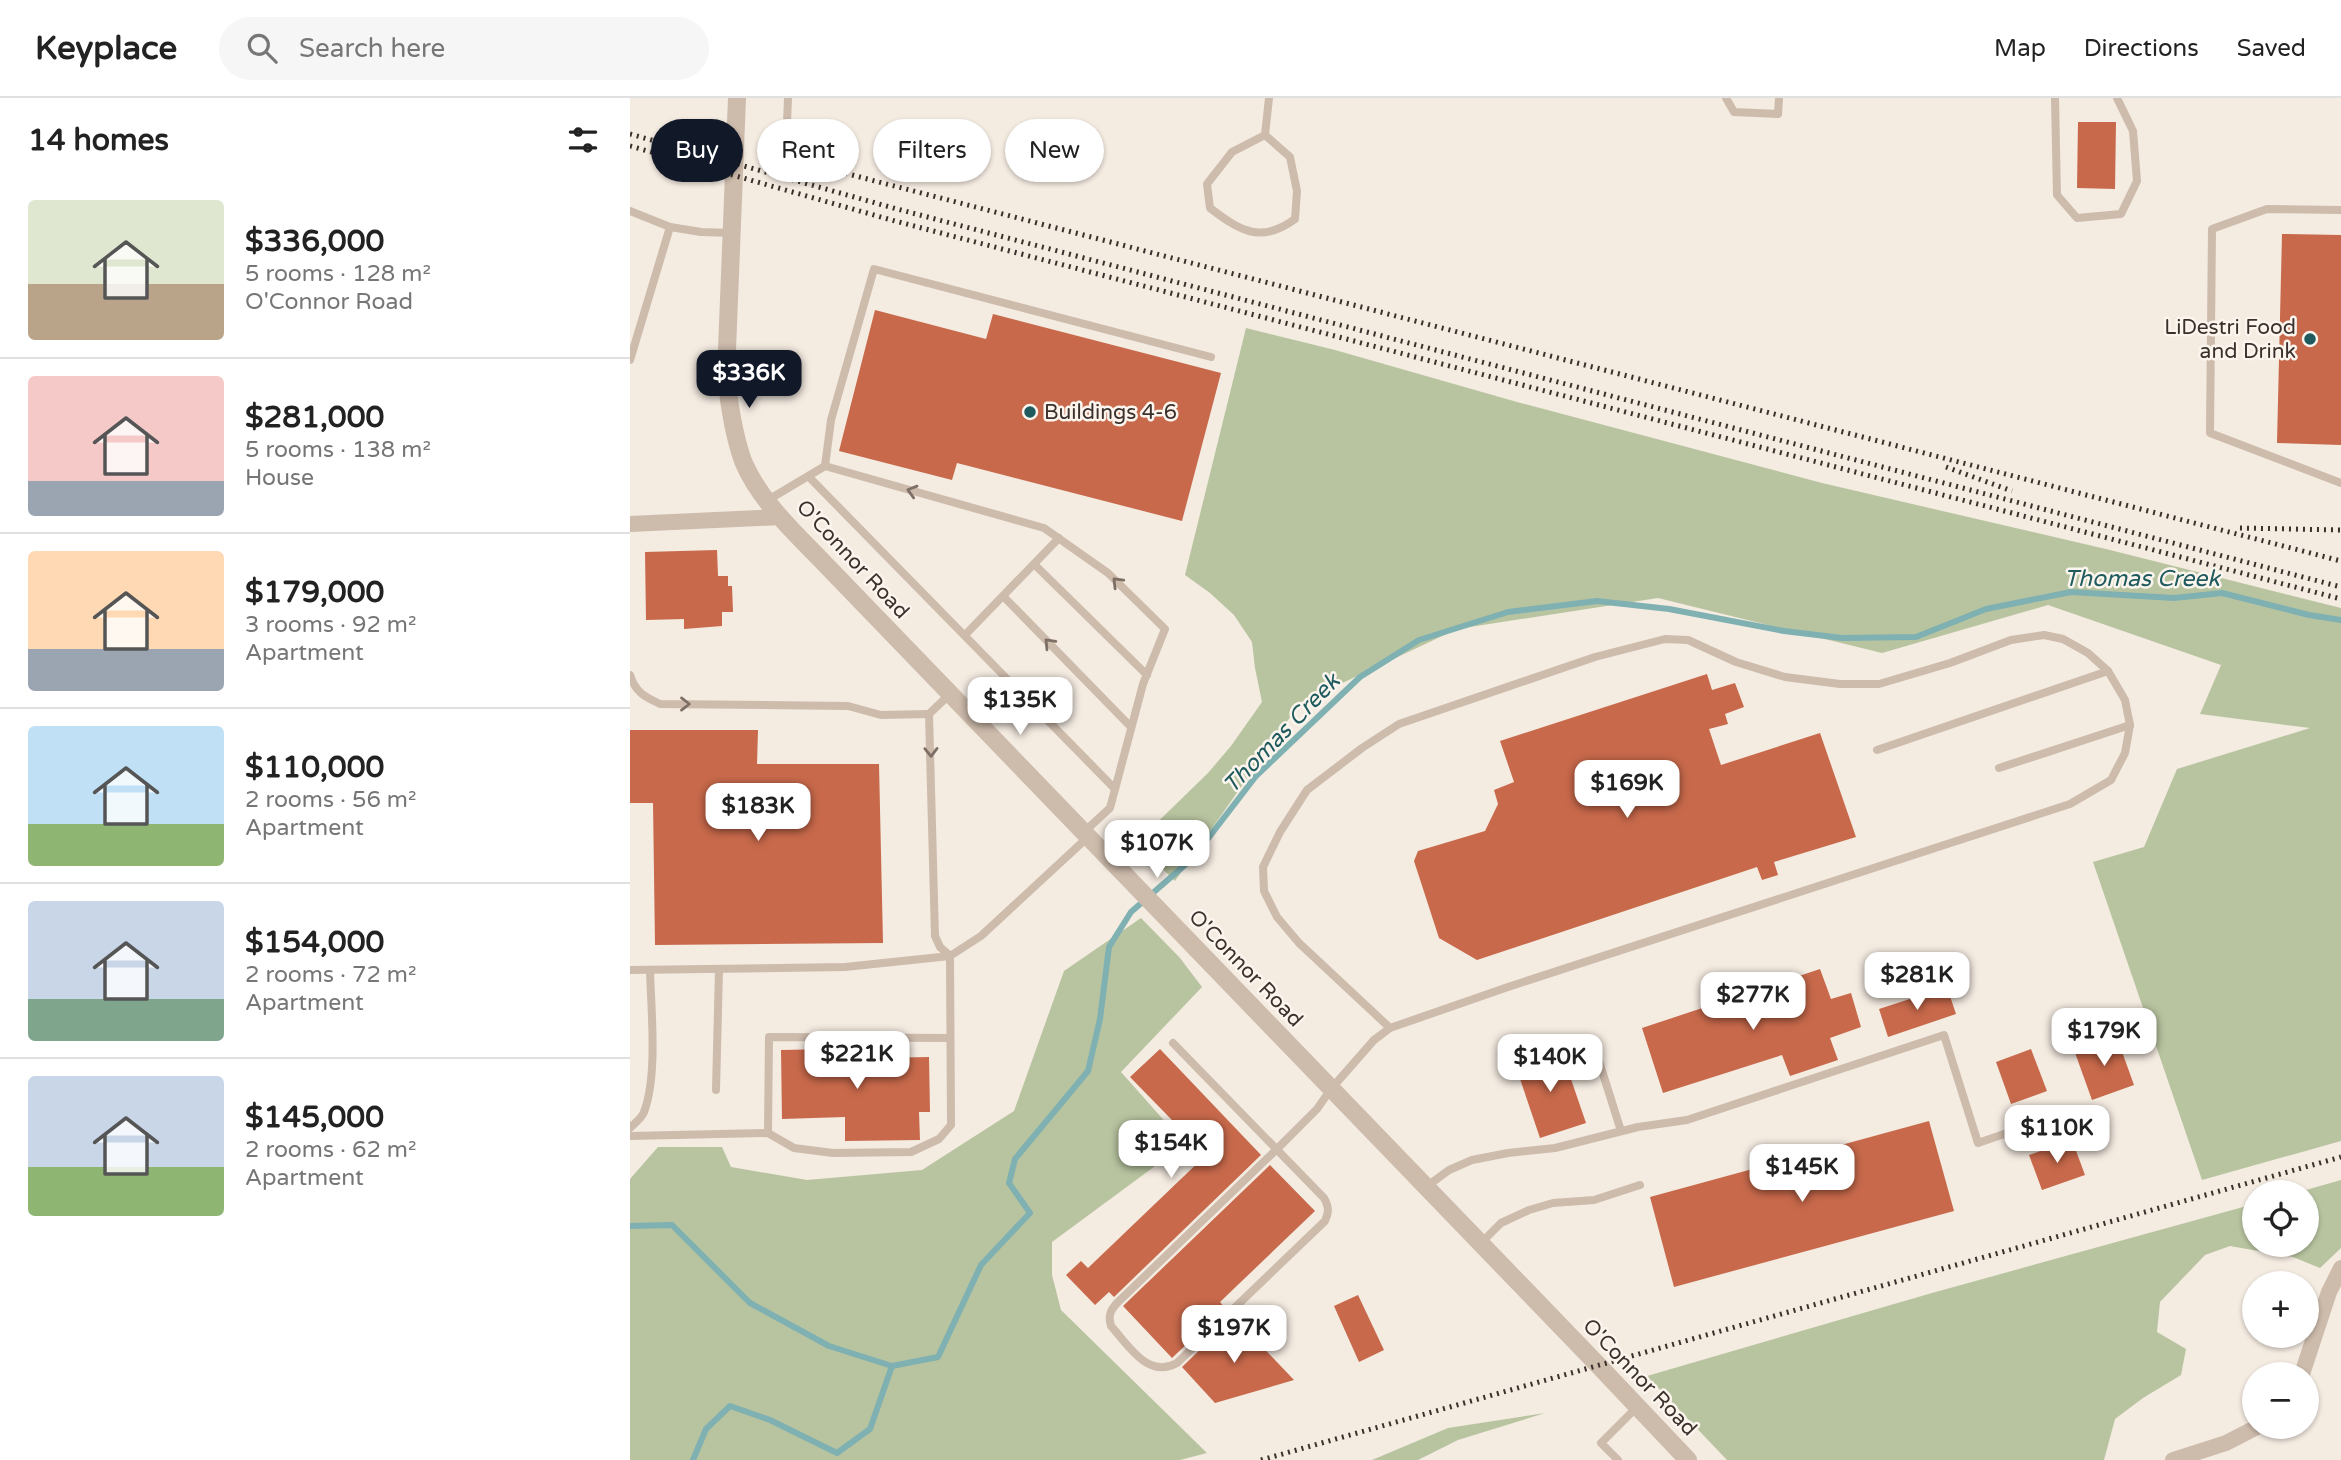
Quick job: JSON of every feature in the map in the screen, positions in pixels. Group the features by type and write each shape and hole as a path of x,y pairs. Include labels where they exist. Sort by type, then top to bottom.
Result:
{"street":[{"name":"O'Connor Road","path":"737,98 726,375 730,411 744,462 754,482 781,517 1688,1460"},
{"path":"630,524 781,517"},
{"path":"2306,1362 2329,1292 2341,1268"},
{"path":"2172,1460 2226,1443 2242,1435"}],"lane":[{"path":"787,119 788,98"},
{"path":"1265,135 1269,98"},
{"path":"1726,98 1734,112 1778,114 1779,98"},
{"path":"2055,98 2057,195 2077,218 2121,214 2137,181 2133,131 2117,98"},
{"path":"1265,135 1290,157 1297,191 1295,219 1279,231 1258,233 1234,226 1210,208 1207,184 1232,152 1265,135"},
{"path":"2341,210 2267,209 2212,229 2210,433 2341,483"},
{"path":"630,211 670,227 731,233"},
{"path":"630,360 670,227"},
{"path":"825,467 831,420 874,269 1210,357"},
{"path":"630,970 845,967 950,956 981,936 1086,834 1110,807 1147,675 1165,629 1108,573 1044,528 825,467 768,500"},
{"path":"809,477 966,634 1115,789"},
{"path":"966,634 1059,538"},
{"path":"1034,564 1147,675"},
{"path":"1003,596 1131,727"},
{"path":"1173,1043 1277,1149 1324,1198 1328,1206 1325,1221 1177,1363 1158,1369 1148,1365 1111,1326 1108,1317 1111,1310 1277,1149 1317,1109 1374,1040 1390,1028 2070,804 2111,780 2125,753 2130,725 2125,700 2108,671 2088,653 2063,639 2044,635 2011,640 1950,663 1879,684 1840,684 1785,677 1736,662 1688,640 1665,639 1595,657 1399,724 1307,789 1280,832 1263,867 1264,891 1277,917 1299,943 1390,1028"},
{"path":"1877,750 2108,671"},
{"path":"630,675 642,696 660,704 848,706 881,715 929,714 951,694"},
{"path":"630,1136 768,1133 794,1147 833,1153 911,1153 939,1139 951,1125 950,956 940,947 935,936 929,714"},
{"path":"1999,768 2130,725"},
{"path":"716,1090 719,969"},
{"path":"630,1128 644,1114 650,1080 650,970"},
{"path":"1426,1187 1449,1170 1472,1160 1555,1148 1621,1131 1688,1120 1944,1035 1978,1143 2045,1120"},
{"path":"768,1133 769,1037 950,1038"},
{"path":"1592,1039 1621,1131"},
{"path":"1480,1244 1501,1223 1529,1210 1553,1203 1594,1200 1640,1185"},
{"path":"1618,1460 1601,1443 1637,1407"}],"green space":[{"path":"1246,328 1822,483 2110,550 2341,608 2341,1141 2202,1180 2093,862 2144,847 2177,769 2310,728 2200,714 2221,665 2048,605 1882,653 1658,598 1457,629 1300,703 1175,881 1136,843 1208,773 1262,702 1252,642 1234,615 1185,575"},
{"path":"1141,918 1180,958 1202,987 1121,1072 1185,1144 1052,1242 1052,1275 1061,1310 1207,1453 1180,1460 630,1460 630,1179 658,1147 722,1147 731,1167 807,1180 922,1170 1014,1111 1064,971"},
{"path":"2341,1180 2341,1248 2320,1268 2293,1257 2319,1257 2319,1186"},
{"path":"2242,1207 2242,1248 2230,1246 2205,1255 2160,1302 2157,1332 2186,1349 2181,1375 2115,1419 2104,1460 1727,1460 1647,1376 1932,1293"},
{"path":"1545,1413 1458,1440 1418,1460 1372,1460 1448,1428"}],"building":[{"path":"2078,122 2116,122 2115,189 2077,188"},
{"name":"LiDestri Food and Drink","path":"2282,234 2341,235 2341,445 2277,443"},
{"name":"Buildings 4-6","path":"875,310 986,339 993,314 1221,373 1182,521 957,463 952,480 839,451"},
{"path":"717,550 718,576 728,576 728,586 732,586 733,612 722,612 722,626 684,629 684,619 646,620 645,552"},
{"path":"1707,674 1712,690 1735,683 1744,707 1725,714 1728,724 1709,729 1721,765 1820,733 1856,837 1774,862 1778,875 1762,880 1757,867 1477,960 1439,938 1414,861 1418,851 1485,831 1498,804 1494,790 1514,782 1500,741"},
{"path":"630,730 758,730 757,764 879,764 883,943 655,945 653,803 630,803"},
{"path":"1820,969 1831,999 1851,993 1861,1027 1830,1038 1838,1060 1790,1076 1782,1055 1663,1093 1642,1028"},
{"path":"1947,987 1956,1014 1888,1037 1879,1009"},
{"path":"2116,1035 2134,1085 2092,1100 2074,1050"},
{"path":"879,1048 879,1058 929,1057 930,1112 919,1112 920,1140 845,1141 845,1117 782,1119 781,1050"},
{"path":"1160,1049 1261,1155 1114,1297 1109,1292 1095,1305 1066,1275 1081,1261 1088,1268 1206,1155 1130,1077"},
{"path":"2031,1049 2047,1091 2011,1104 1996,1062"},
{"path":"1561,1050 1586,1123 1540,1138 1515,1064"},
{"path":"1929,1121 1954,1211 1674,1287 1650,1197"},
{"path":"2072,1140 2085,1175 2042,1190 2029,1155"},
{"path":"1270,1165 1315,1211 1220,1302 1225,1308 1172,1358 1123,1306"},
{"path":"1358,1295 1384,1350 1359,1362 1334,1306"},
{"path":"1234,1317 1294,1380 1215,1403 1182,1367"}],"waterway":[{"name":"Thomas Creek","path":"630,1226 672,1225 750,1303 829,1346 892,1366 938,1357 981,1265 1030,1213 1009,1183 1015,1159 1088,1071 1100,1019 1109,947 1131,912 1193,858 1256,776 1360,677 1419,640 1508,612 1597,601 1669,609 1784,631 1842,638 1916,637 1986,609 2071,592 2174,598 2222,593 2309,615 2341,620"},
{"path":"693,1460 706,1429 730,1406 770,1420 837,1453 870,1429 892,1366"}],"railway":[{"path":"630,134 897,209 2341,587"},
{"path":"630,146 895,221 2341,599"},
{"path":"859,177 2341,561"},
{"path":"1946,467 2012,491"},
{"path":"2240,528 2341,530"},
{"path":"1261,1460 2341,1157"}],"place":[{"name":"LiDestri Food and Drink","path":"2310,339"},
{"name":"Buildings 4-6","path":"1030,412"}]}
